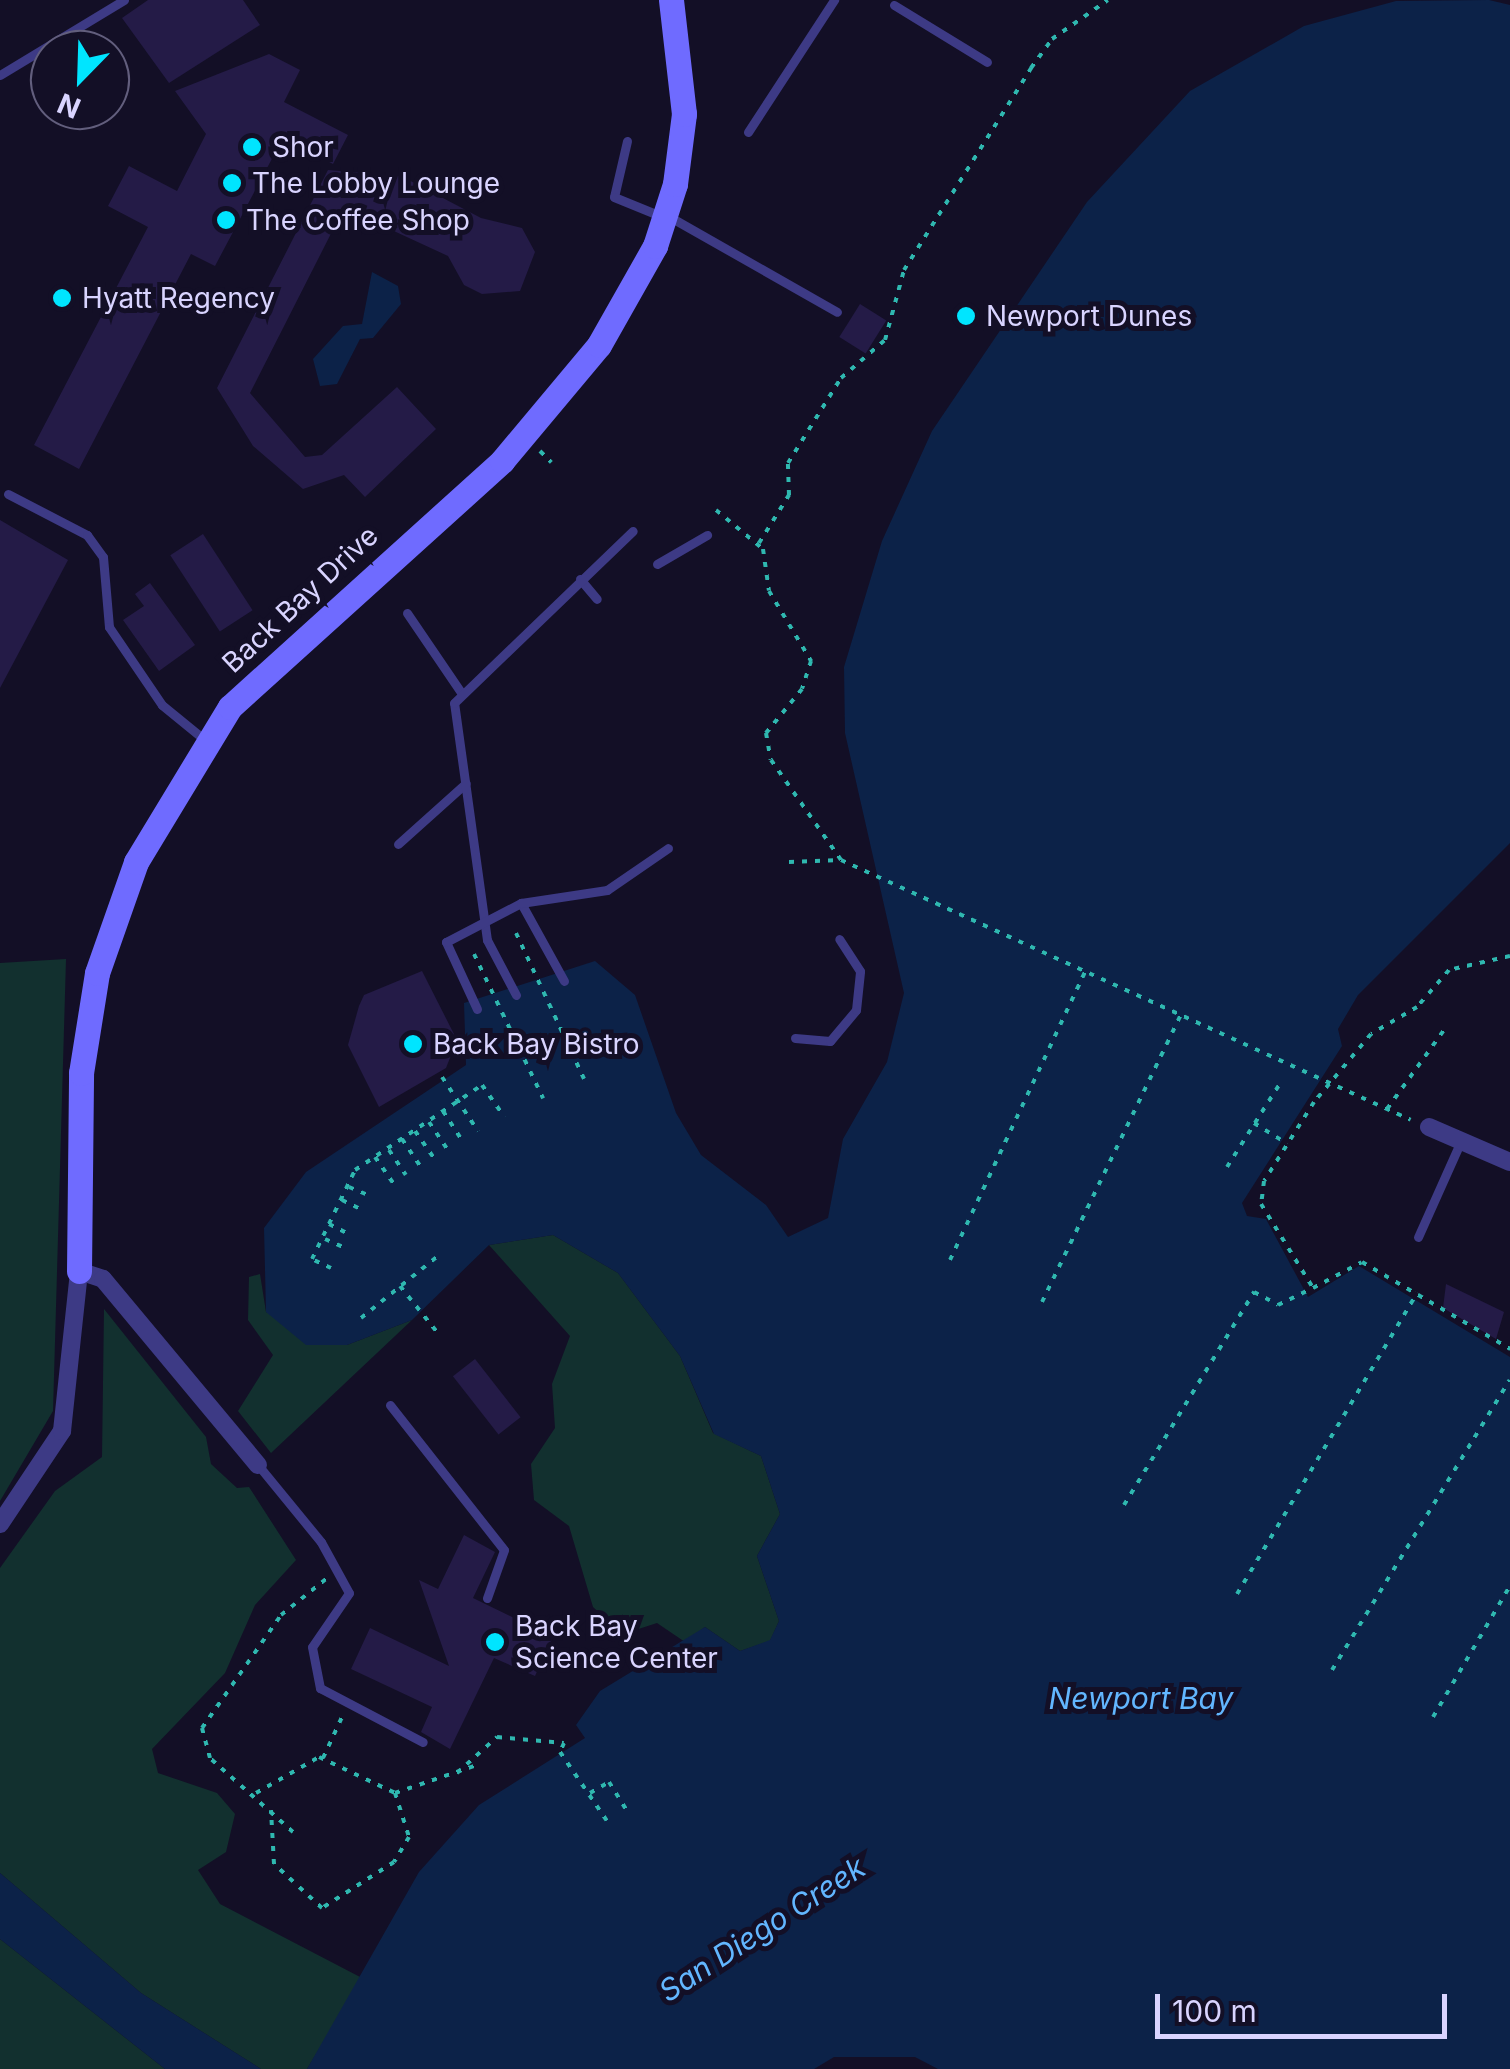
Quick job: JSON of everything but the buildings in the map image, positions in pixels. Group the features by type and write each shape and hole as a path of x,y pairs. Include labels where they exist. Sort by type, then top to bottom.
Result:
{"street":[{"name":"Back Bay Drive","path":"0,1524 62,1431 79,1271 74,1163 97,973 136,862 206,741 274,658 555,403 638,283 666,216 684,114 671,0"},
{"path":"1429,1127 1510,1162"},
{"path":"79,1271 102,1279 258,1465"}],"lane":[{"path":"0,75 124,0"},
{"path":"748,132 834,0"},
{"path":"894,5 987,62"},
{"path":"627,141 614,197 666,216 836,312"},
{"path":"8,494 88,535 103,557 109,627 162,705 206,741"},
{"path":"516,995 484,922 454,703 633,531"},
{"path":"656,564 707,535"},
{"path":"580,579 597,599"},
{"path":"408,613 462,694"},
{"path":"398,844 466,783"},
{"path":"477,1009 446,942 521,902 607,890 668,848"},
{"path":"521,902 564,981"},
{"path":"795,1038 830,1042 856,1010 860,972 839,938"},
{"path":"1418,1237 1461,1141"},
{"path":"390,1405 504,1550 487,1598"},
{"path":"258,1465 349,1593 312,1647 320,1688 347,1708 422,1742"}],"path":[{"path":"759,543 789,495 788,463 829,392 885,340 904,270 1030,68 1052,39 1108,0"},
{"path":"716,510 759,543 768,592 810,662 802,688 766,733 771,760 842,860"},
{"path":"789,862 842,860 1331,1086 1429,1127"},
{"path":"516,933 584,1079"},
{"path":"474,954 543,1098"},
{"path":"1312,1288 1261,1204 1287,1144 1371,1034 1417,1007 1450,970 1510,956"},
{"path":"950,1260 1085,972"},
{"path":"1042,1302 1180,1016"},
{"path":"1386,1109 1444,1030"},
{"path":"442,1077 478,1130"},
{"path":"1227,1167 1280,1082"},
{"path":"331,1268 312,1260 347,1186 375,1156 482,1085 504,1117"},
{"path":"443,1111 464,1143"},
{"path":"428,1121 449,1152"},
{"path":"1254,1124 1287,1144"},
{"path":"415,1130 434,1160"},
{"path":"402,1138 420,1166"},
{"path":"388,1148 406,1175"},
{"path":"375,1156 394,1184"},
{"path":"347,1186 372,1198"},
{"path":"341,1200 364,1210"},
{"path":"329,1224 351,1234"},
{"path":"323,1238 343,1247"},
{"path":"361,1318 439,1255"},
{"path":"1124,1505 1254,1292 1278,1305 1362,1262 1510,1349"},
{"path":"400,1286 436,1332"},
{"path":"1237,1594 1416,1293"},
{"path":"1332,1670 1510,1380"},
{"path":"294,1832 256,1793 210,1758 202,1728 281,1616 337,1571"},
{"path":"1433,1717 1510,1586"},
{"path":"256,1793 279,1773 322,1758 347,1708"},
{"path":"457,1773 497,1737 564,1742 560,1752 606,1821"},
{"path":"272,1810 274,1864 322,1908 402,1856 408,1826 395,1793 322,1758"},
{"path":"395,1793 477,1766"},
{"path":"590,1793 609,1782 627,1811"}],"green space":[{"path":"66,959 53,1411 0,1501 0,963"},
{"path":"553,1235 618,1273 680,1356 713,1433 761,1456 780,1514 757,1556 779,1621 770,1641 740,1651 705,1627 685,1642 657,1623 623,1634 593,1607 569,1526 534,1500 531,1464 555,1428 552,1384 570,1336 489,1245"},
{"path":"260,1274 266,1312 347,1345 412,1320 271,1453 238,1411 273,1355 248,1320 249,1277"},
{"path":"104,1309 206,1437 211,1464 237,1488 249,1487 296,1560 255,1605 225,1673 152,1749 158,1773 217,1793 235,1814 226,1852 198,1870 220,1904 362,1978 307,2069 261,2069 141,1993 0,1873 0,1568 55,1491 102,1457"},
{"path":"0,1939 165,2069 0,2069"}],"water":[{"name":"Newport Bay","path":"1489,0 1510,5 1510,843 1358,995 1338,1029 1342,1046 1242,1203 1247,1216 1266,1219 1308,1297 1359,1266 1510,1357 1510,2069 938,2069 915,2057 834,2057 814,2069 307,2069 419,1872 479,1805 585,1738 576,1725 600,1691 705,1627 740,1651 770,1640 779,1621 757,1556 780,1514 761,1456 714,1434 680,1356 618,1273 553,1235 489,1245 412,1320 347,1345 306,1345 266,1312 264,1228 306,1172 466,1065 464,1003 595,961 635,995 676,1113 701,1155 766,1205 788,1237 828,1218 843,1139 887,1062 904,993 845,733 844,667 882,541 932,431 1087,202 1190,91 1304,26 1396,1"},
{"path":"372,272 398,286 401,304 373,338 360,339 337,384 320,386 313,359 343,326 362,324"},
{"path":"0,1873 141,1993 261,2069 165,2069 0,1939"}],"place":[{"name":"Shor","path":"252,147"},
{"name":"The Lobby Lounge","path":"232,183"},
{"name":"The Coffee Shop","path":"226,220"},
{"name":"Hyatt Regency","path":"62,298"},
{"name":"Newport Dunes","path":"966,316"},
{"name":"Back Bay Bistro","path":"413,1044"},
{"name":"Back Bay Science Center","path":"495,1642"}],"water label":[{"name":"San Diego Creek","path":"762,1929"}]}
